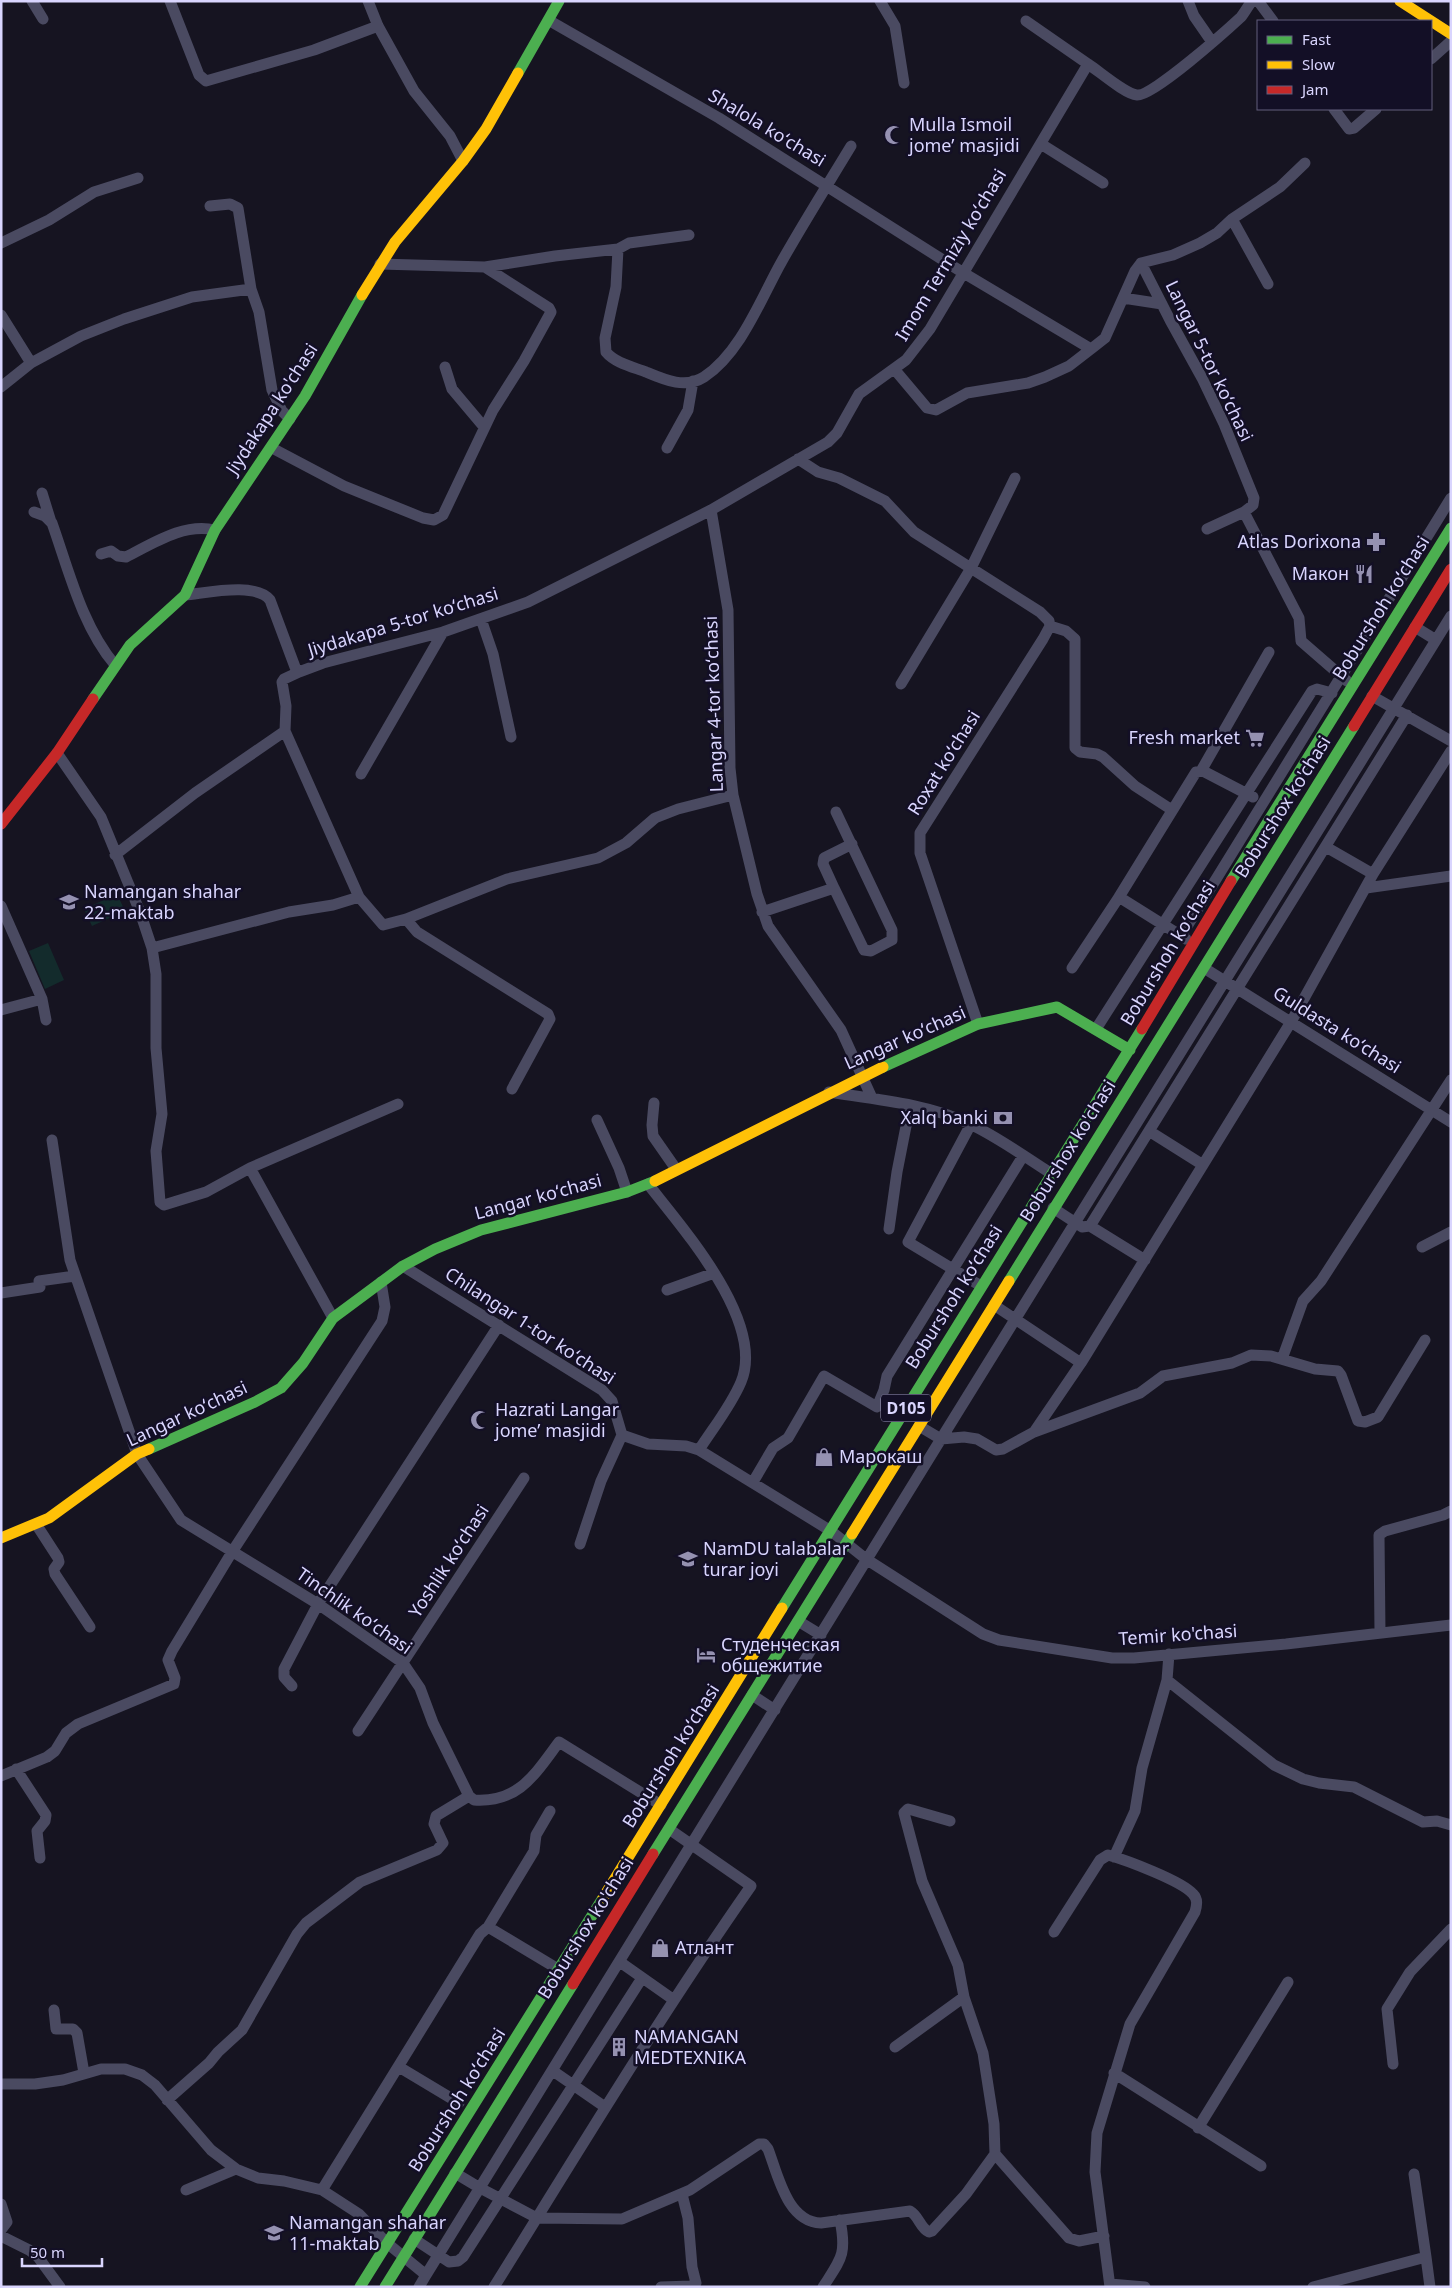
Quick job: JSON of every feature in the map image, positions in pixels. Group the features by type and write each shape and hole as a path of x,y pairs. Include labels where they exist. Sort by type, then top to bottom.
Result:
{"main road":[{"name":"Jiydakapa ko'chasi","path":"3,819 57,753 130,645 185,595 216,530 244,484 272,448 290,419 380,264 395,242 463,161 486,129 550,21 559,1"},
{"path":"1400,1 1429,20"},
{"path":"1432,22 1451,34"},
{"name":"Boburshoh koʻchasi","path":"360,2287 436,2168 981,1286 1130,1050 1275,810 1451,528"},
{"name":"Boburshox ko'chasi","path":"385,2287 1451,569"},
{"name":"Langar koʻchasi","path":"1,1538 48,1518 137,1454 255,1402 281,1388 303,1363 333,1318 403,1266 435,1248 481,1230 627,1192 648,1184 829,1092 978,1024 1057,1007 1130,1050"}],"street":[{"path":"32,1 43,19"},
{"path":"170,1 199,75 206,81 314,50 378,26"},
{"path":"368,1 378,26 414,91 450,136 463,161"},
{"path":"880,1 894,26 904,83"},
{"path":"1188,1 1194,16 1212,42"},
{"path":"1026,21 1130,93 1142,95 1155,89 1212,42 1242,16 1252,1"},
{"path":"1258,1 1272,20"},
{"name":"Shalola koʻchasi","path":"550,21 719,118 828,185 962,272 1091,349"},
{"path":"1432,58 1451,41"},
{"name":"Imom Termiziy koʻchasi","path":"798,460 828,442 837,433 859,394 868,386 894,370 914,351 930,329 962,272 1088,64"},
{"path":"1335,110 1349,129 1354,128 1375,110"},
{"path":"1041,144 1103,183"},
{"path":"618,249 616,287 604,338 606,352 616,360 666,380 678,383 693,382 704,377 730,351 751,320 782,261 851,146"},
{"name":"Langar 5-tor koʻchasi","path":"1244,512 1253,505 1254,498 1210,393 1141,263 1187,250 1217,233 1232,219 1280,187 1305,163"},
{"path":"1,243 49,220 94,192 138,178"},
{"path":"210,206 230,204 238,208 250,289 259,312 272,390 282,411 290,419"},
{"path":"1232,219 1268,284"},
{"path":"380,264 485,267 555,256 618,249 629,242 689,235"},
{"path":"894,370 927,408 936,410 967,393 1028,383 1045,377 1069,366 1105,338 1135,271 1141,263"},
{"path":"272,448 344,486 423,518 434,520 443,515 484,427 551,312 549,308 485,267"},
{"path":"1,387 31,363 81,336 160,306 192,297 250,289"},
{"path":"1123,298 1162,304"},
{"path":"1,315 31,363"},
{"path":"445,367 452,389 484,427"},
{"path":"667,448 688,410 693,382"},
{"path":"798,460 818,472 839,478 885,501 914,532 1040,612 1049,621 1050,626 1066,631 1075,640 1075,748 1080,752 1097,754 1136,786 1172,810"},
{"name":"Jiydakapa 5-tor koʻchasi","path":"185,595 253,590 266,595 270,600 295,667 299,672 323,663 443,632 528,602 711,510 798,460"},
{"path":"902,684 971,568 1015,478"},
{"path":"42,493 87,619 102,649 115,665"},
{"path":"1181,936 1451,498"},
{"name":"Langar 4-tor koʻchasi","path":"711,510 728,610 729,739 733,795 762,912 773,933 841,1030 872,1098"},
{"path":"34,512 45,516 52,524"},
{"path":"1207,529 1244,512 1299,618 1301,641 1353,686"},
{"path":"101,554 108,551 121,557 126,557 169,535 197,528 216,530"},
{"path":"419,2287 821,1636 866,1559 1451,616"},
{"path":"481,619 493,654 511,737"},
{"name":"Roxat koʻchasi","path":"978,1024 920,853 920,833 1050,626"},
{"path":"1415,628 1436,640"},
{"path":"361,774 443,632"},
{"path":"1072,968 1120,897 1196,772 1200,771 1269,652"},
{"path":"299,672 284,678 282,682 286,706 285,731 359,896 383,924 406,919 507,879 598,858 626,843 655,818 678,809 733,795"},
{"path":"1096,1029 1248,794 1312,690 1332,692"},
{"path":"1372,696 1451,741"},
{"path":"1054,1208 1085,1228 1090,1226 1407,716"},
{"path":"115,855 195,793 285,731"},
{"path":"1275,751 1302,767"},
{"path":"1034,1432 1081,1363 1291,1022 1373,874 1451,751"},
{"path":"57,753 98,812 140,912 152,948 156,974 156,1048 162,1114 156,1151 160,1202 164,1205 206,1192 250,1168 398,1104"},
{"path":"1200,771 1248,794 1275,810"},
{"path":"836,812 852,844 892,930 892,940 871,950 864,950 823,864 824,858 852,844"},
{"path":"1326,847 1373,874"},
{"path":"1366,888 1451,876"},
{"path":"762,912 834,888"},
{"path":"152,948 289,912 333,905 359,896"},
{"path":"1120,897 1194,944"},
{"path":"1,906 42,999 46,1020"},
{"path":"406,919 417,932 548,1014 550,1019 512,1089"},
{"name":"Guldasta koʻchasi","path":"1204,968 1451,1122"},
{"path":"1,1010 42,999"},
{"path":"1282,1359 1303,1301 1321,1281 1451,1080"},
{"path":"829,1092 872,1098 948,1115 971,1124 1052,1174"},
{"path":"654,1103 653,1136 676,1169"},
{"path":"889,1229 897,1172 910,1106"},
{"path":"597,1120 619,1168 627,1192"},
{"path":"971,1124 908,1242 981,1286"},
{"path":"1149,1132 1203,1165"},
{"name":"Tinchlik koʻchasi","path":"52,1140 70,1260 137,1454 181,1520 318,1604 403,1663 420,1688 433,1723 469,1796"},
{"path":"753,1482 773,1448 788,1438 824,1376 877,1407 887,1376 1023,1156"},
{"path":"250,1168 333,1318"},
{"path":"648,1184 691,1239 714,1274 742,1327 747,1360 741,1382 699,1450"},
{"path":"1090,1226 1144,1260"},
{"path":"1422,1247 1451,1232"},
{"name":"Chilangar 1-tor koʻchasi","path":"403,1266 602,1390 612,1401 622,1435"},
{"path":"667,1290 714,1274"},
{"path":"1,1293 40,1287 40,1281 75,1276"},
{"path":"1,1776 48,1757 55,1751 66,1734 78,1724 174,1684 175,1678 168,1660 172,1651 232,1552 382,1321 385,1307 381,1282"},
{"path":"994,1305 1081,1363"},
{"path":"292,1686 284,1677 284,1669 318,1604 499,1325"},
{"path":"919,1426 941,1439 964,1436 977,1439 996,1450 1003,1449 1034,1432 1140,1393 1163,1376 1232,1363 1251,1355 1271,1356 1315,1369 1338,1371 1358,1421 1365,1422 1378,1417 1425,1340"},
{"path":"580,1544 601,1481 622,1435 648,1444 686,1446 699,1450 831,1531"},
{"name":"Yoshlik koʻchasi","path":"358,1731 524,1478"},
{"path":"1380,1633 1378,1535 1385,1531 1443,1515 1451,1511"},
{"path":"36,1524 58,1558 55,1574 90,1627"},
{"name":"Temir ko'chasi","path":"831,1531 866,1559 983,1634 998,1640 1112,1658 1134,1658 1286,1644 1451,1625"},
{"path":"798,1621 821,1636"},
{"path":"1114,1857 1139,1795 1142,1768 1167,1680 1169,1654"},
{"path":"1167,1680 1286,1772 1319,1783 1354,1786 1423,1822 1437,1821 1451,1825"},
{"path":"752,1695 775,1710"},
{"path":"168,2100 242,2030 297,1934 306,1923 360,1882 437,1850 443,1843 434,1824 436,1816 469,1796 474,1800 500,1798 520,1789 528,1784 559,1742 661,1805"},
{"path":"16,1769 46,1815 46,1821 37,1831 40,1858"},
{"path":"455,2173 537,2218 622,2219 682,2194 759,2144 764,2144 768,2149 786,2196 800,2215 814,2223 910,2211 915,2215 926,2232 932,2231 966,2194 995,2154 994,2124 983,2053 964,1997 958,1965 922,1881 904,1813 908,1809 950,1821"},
{"path":"322,2190 480,1934 488,1927 534,1851 536,1835 550,1812"},
{"path":"494,2287 605,2107 751,1886 669,1829"},
{"path":"1054,1932 1100,1860 1108,1855 1180,1884 1193,1893 1197,1900 1197,1906 1130,2024 1097,2133 1095,2172 1110,2285 1145,2287"},
{"path":"488,1927 558,1969"},
{"path":"1393,2064 1387,2009 1410,1972 1451,1929"},
{"path":"620,1962 674,2000"},
{"path":"414,2239 449,2262 458,2261 642,1978"},
{"path":"1198,2128 1288,1982"},
{"path":"895,2047 964,1997"},
{"path":"54,2010 56,2029 73,2029 77,2034 84,2073"},
{"path":"399,2067 459,2103"},
{"path":"1,2084 35,2084 63,2080 101,2069 125,2069 142,2075 155,2085 211,2150 236,2169 258,2178 284,2181 322,2190 359,2214 387,2243 426,2275"},
{"path":"553,2071 605,2107"},
{"path":"1114,2073 1198,2128 1261,2166"},
{"path":"995,2154 1069,2238 1078,2241 1104,2236"},
{"path":"186,2190 236,2169"},
{"path":"1414,2174 1430,2287"},
{"path":"661,2287 691,2286 696,2283 692,2267 688,2218 682,2194"},
{"path":"1,2204 7,2222 1,2230"},
{"path":"823,2287 844,2250 840,2220"},
{"path":"1,2236 29,2250 38,2257 60,2287"},
{"path":"1313,2287 1426,2257"}],"green space":[{"path":"117,894 125,911 92,926 84,909"},
{"path":"48,943 64,980 45,989 29,951"}],"traffic: fast":[{"path":"518,73 559,1"},
{"path":"93,699 130,645 185,595 215,530 305,396 362,295"},
{"path":"1231,881 1451,528"},
{"path":"1009,1281 1354,726"},
{"path":"883,1067 978,1024 1057,1007 1130,1050"},
{"path":"782,1608 1142,1029"},
{"path":"149,1449 255,1402 281,1388 303,1363 333,1318 403,1266 435,1249 481,1230 627,1192 655,1181"},
{"path":"653,1854 852,1534"},
{"path":"360,2287 603,1898"},
{"path":"385,2287 573,1984"}],"traffic: slow":[{"path":"1400,1 1429,20"},
{"path":"1432,22 1451,34"},
{"path":"362,295 395,242 463,161 486,129 518,73"},
{"path":"655,1181 883,1067"},
{"path":"852,1534 1009,1281"},
{"path":"1,1538 49,1518 137,1454 149,1449"},
{"path":"603,1898 782,1608"}],"traffic: jam":[{"path":"1354,726 1451,569"},
{"path":"1,824 57,753 93,699"},
{"path":"1142,1029 1231,881"},
{"path":"573,1984 653,1854"}],"place":[{"name":"Mulla Ismoil jome’ masjidi","path":"894,135"},
{"name":"Atlas Dorixona","path":"1376,542"},
{"name":"Макон","path":"1364,574"},
{"name":"Fresh market","path":"1255,738"},
{"name":"Namangan shahar 22-maktab","path":"69,902"},
{"name":"Xalq banki","path":"1003,1118"},
{"name":"Hazrati Langar jome’ masjidi","path":"480,1420"},
{"name":"Марокаш","path":"824,1457"},
{"name":"NamDU talabalar turar joyi","path":"688,1559"},
{"name":"Студенческая общежитие","path":"706,1655"},
{"name":"Атлант","path":"660,1948"},
{"name":"NAMANGAN MEDTEXNIKA","path":"619,2047"},
{"name":"Namangan shahar 11-maktab","path":"274,2233"}]}
